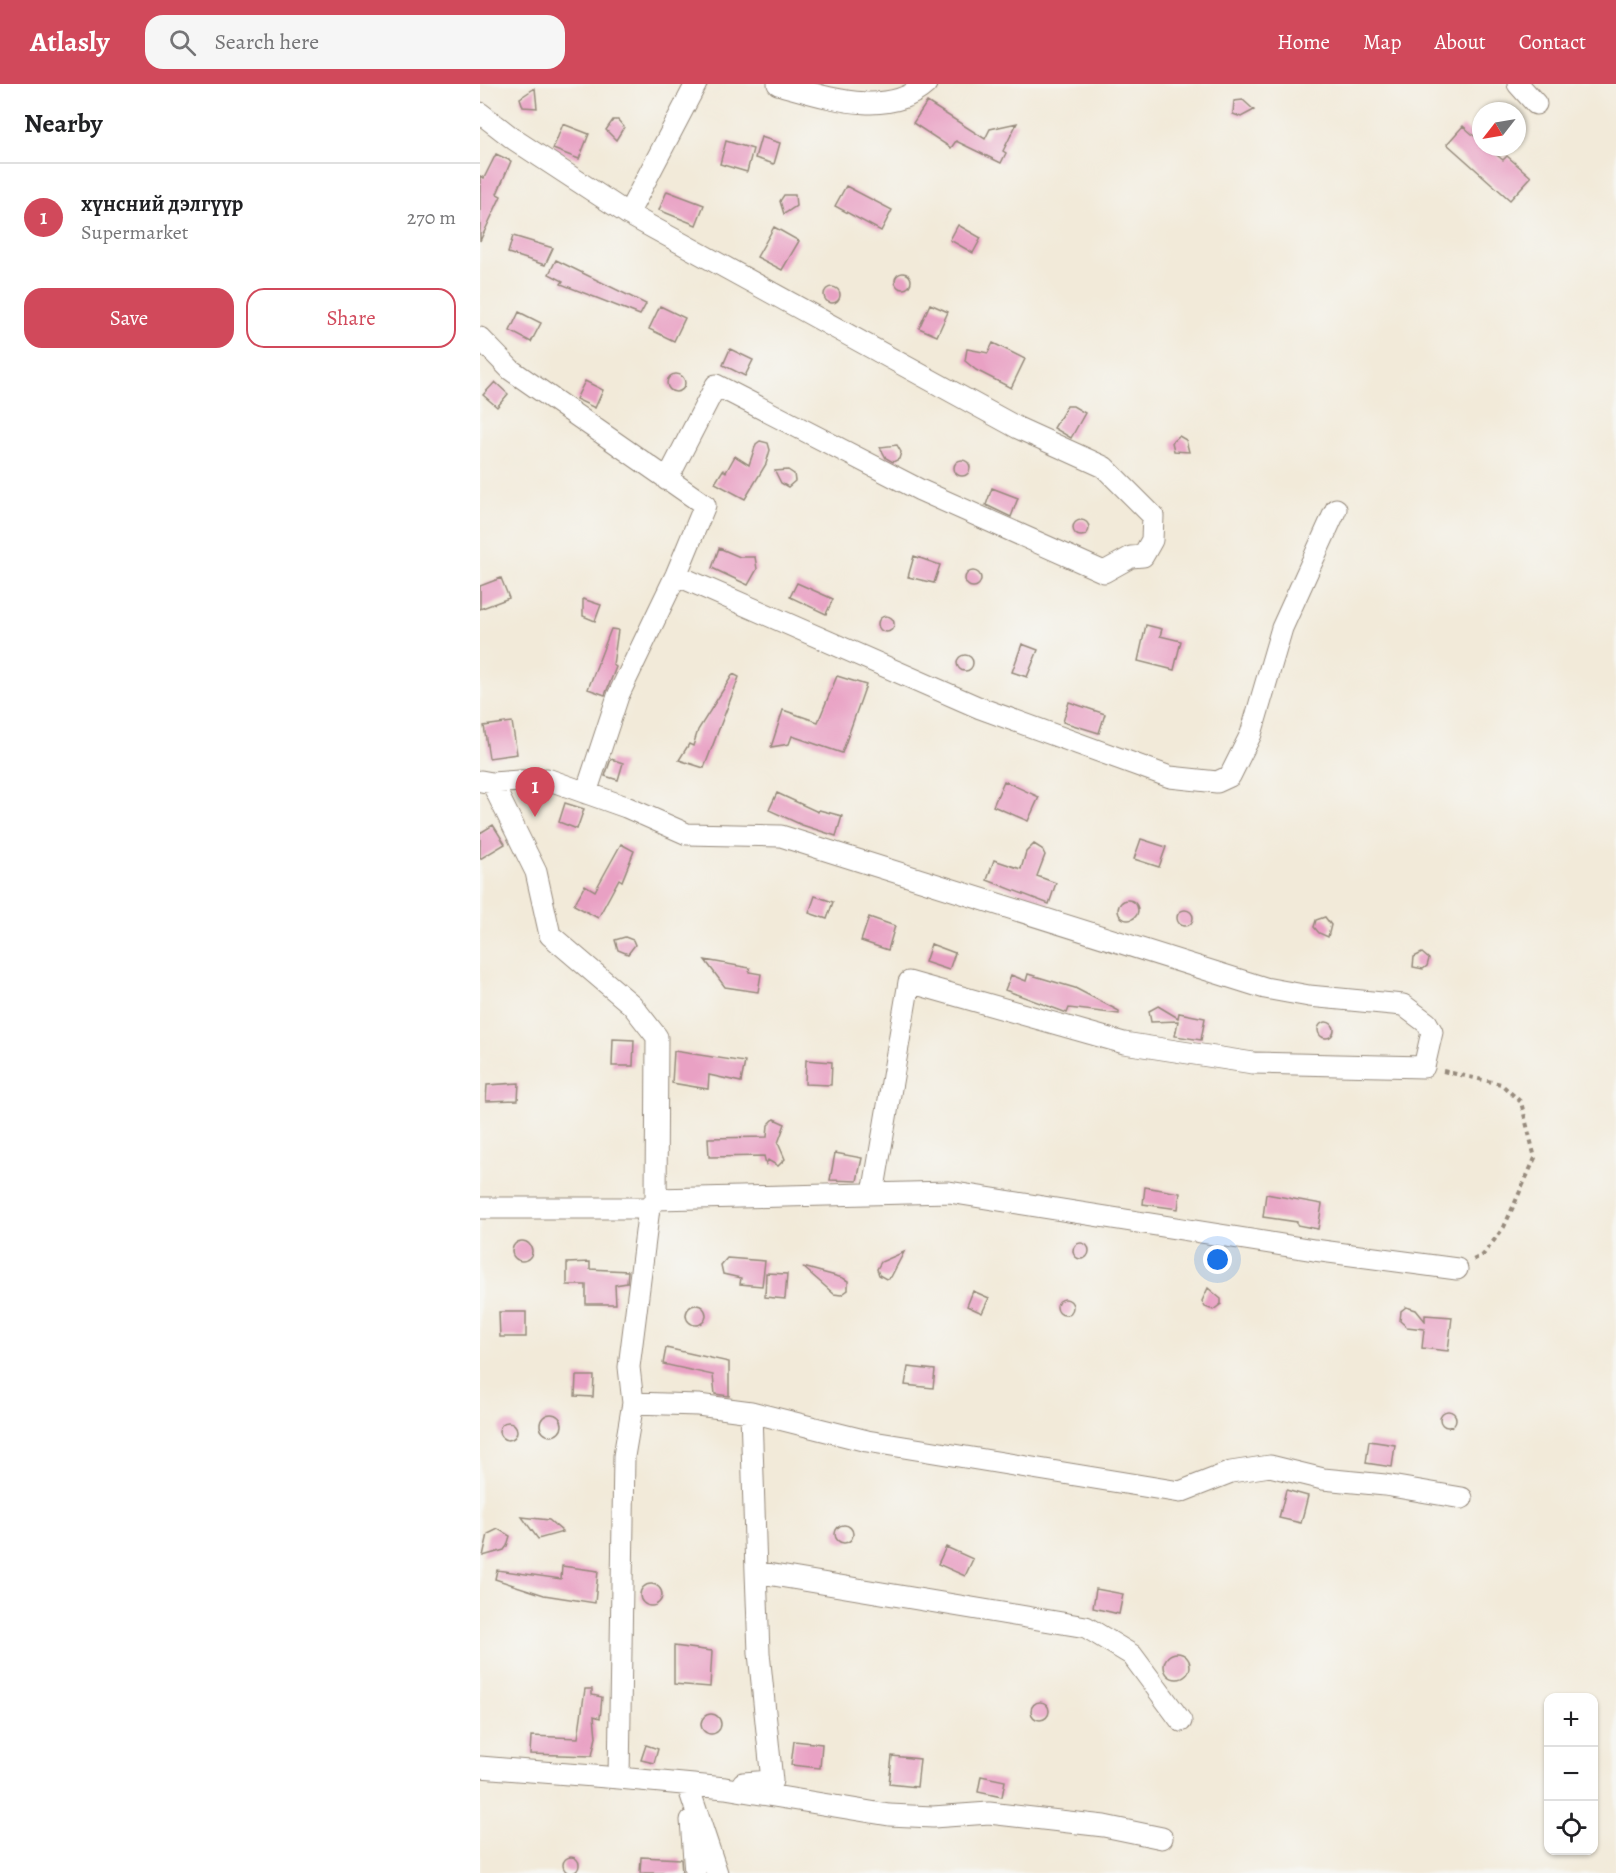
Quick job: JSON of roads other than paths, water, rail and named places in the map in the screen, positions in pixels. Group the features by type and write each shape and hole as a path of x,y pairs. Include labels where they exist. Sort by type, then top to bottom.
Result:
{"street":[{"path":"628,214 696,84"},
{"path":"778,84 854,102 894,101 914,94 926,84"},
{"path":"1518,84 1536,104"},
{"path":"480,112 515,140 628,214 1018,428 1104,468 1153,516 1152,540 1143,556 1131,557 1104,572 920,490 716,385 667,480"},
{"path":"480,338 511,370 705,506 676,575 618,696 586,793"},
{"path":"676,575 980,708 1170,777 1217,782 1230,776 1251,734 1282,628 1336,509"},
{"path":"619,1778 624,1456 633,1403 629,1367 653,1204 657,1037 632,1005 550,935 536,873 486,782 547,780 626,807 687,834 781,836 1265,988 1310,996 1402,1005 1427,1023 1432,1032 1424,1067 1253,1064 1124,1043 909,982 873,1194"},
{"path":"480,1208 653,1204 949,1192 1314,1250 1457,1269"},
{"path":"633,1403 699,1405 751,1412 867,1441 1180,1492 1231,1472 1270,1466 1323,1479 1385,1485 1462,1498"},
{"path":"688,1786 772,1781 759,1653 751,1412"},
{"path":"756,1572 1086,1627 1132,1655 1181,1721"},
{"path":"480,1767 725,1788 889,1815 933,1817 989,1813 1104,1826 1162,1838"},
{"path":"688,1786 695,1873"},
{"path":"688,1786 717,1873"}],"place":[{"name":"хүнсний дэлгүүр","path":"535,817"}]}
